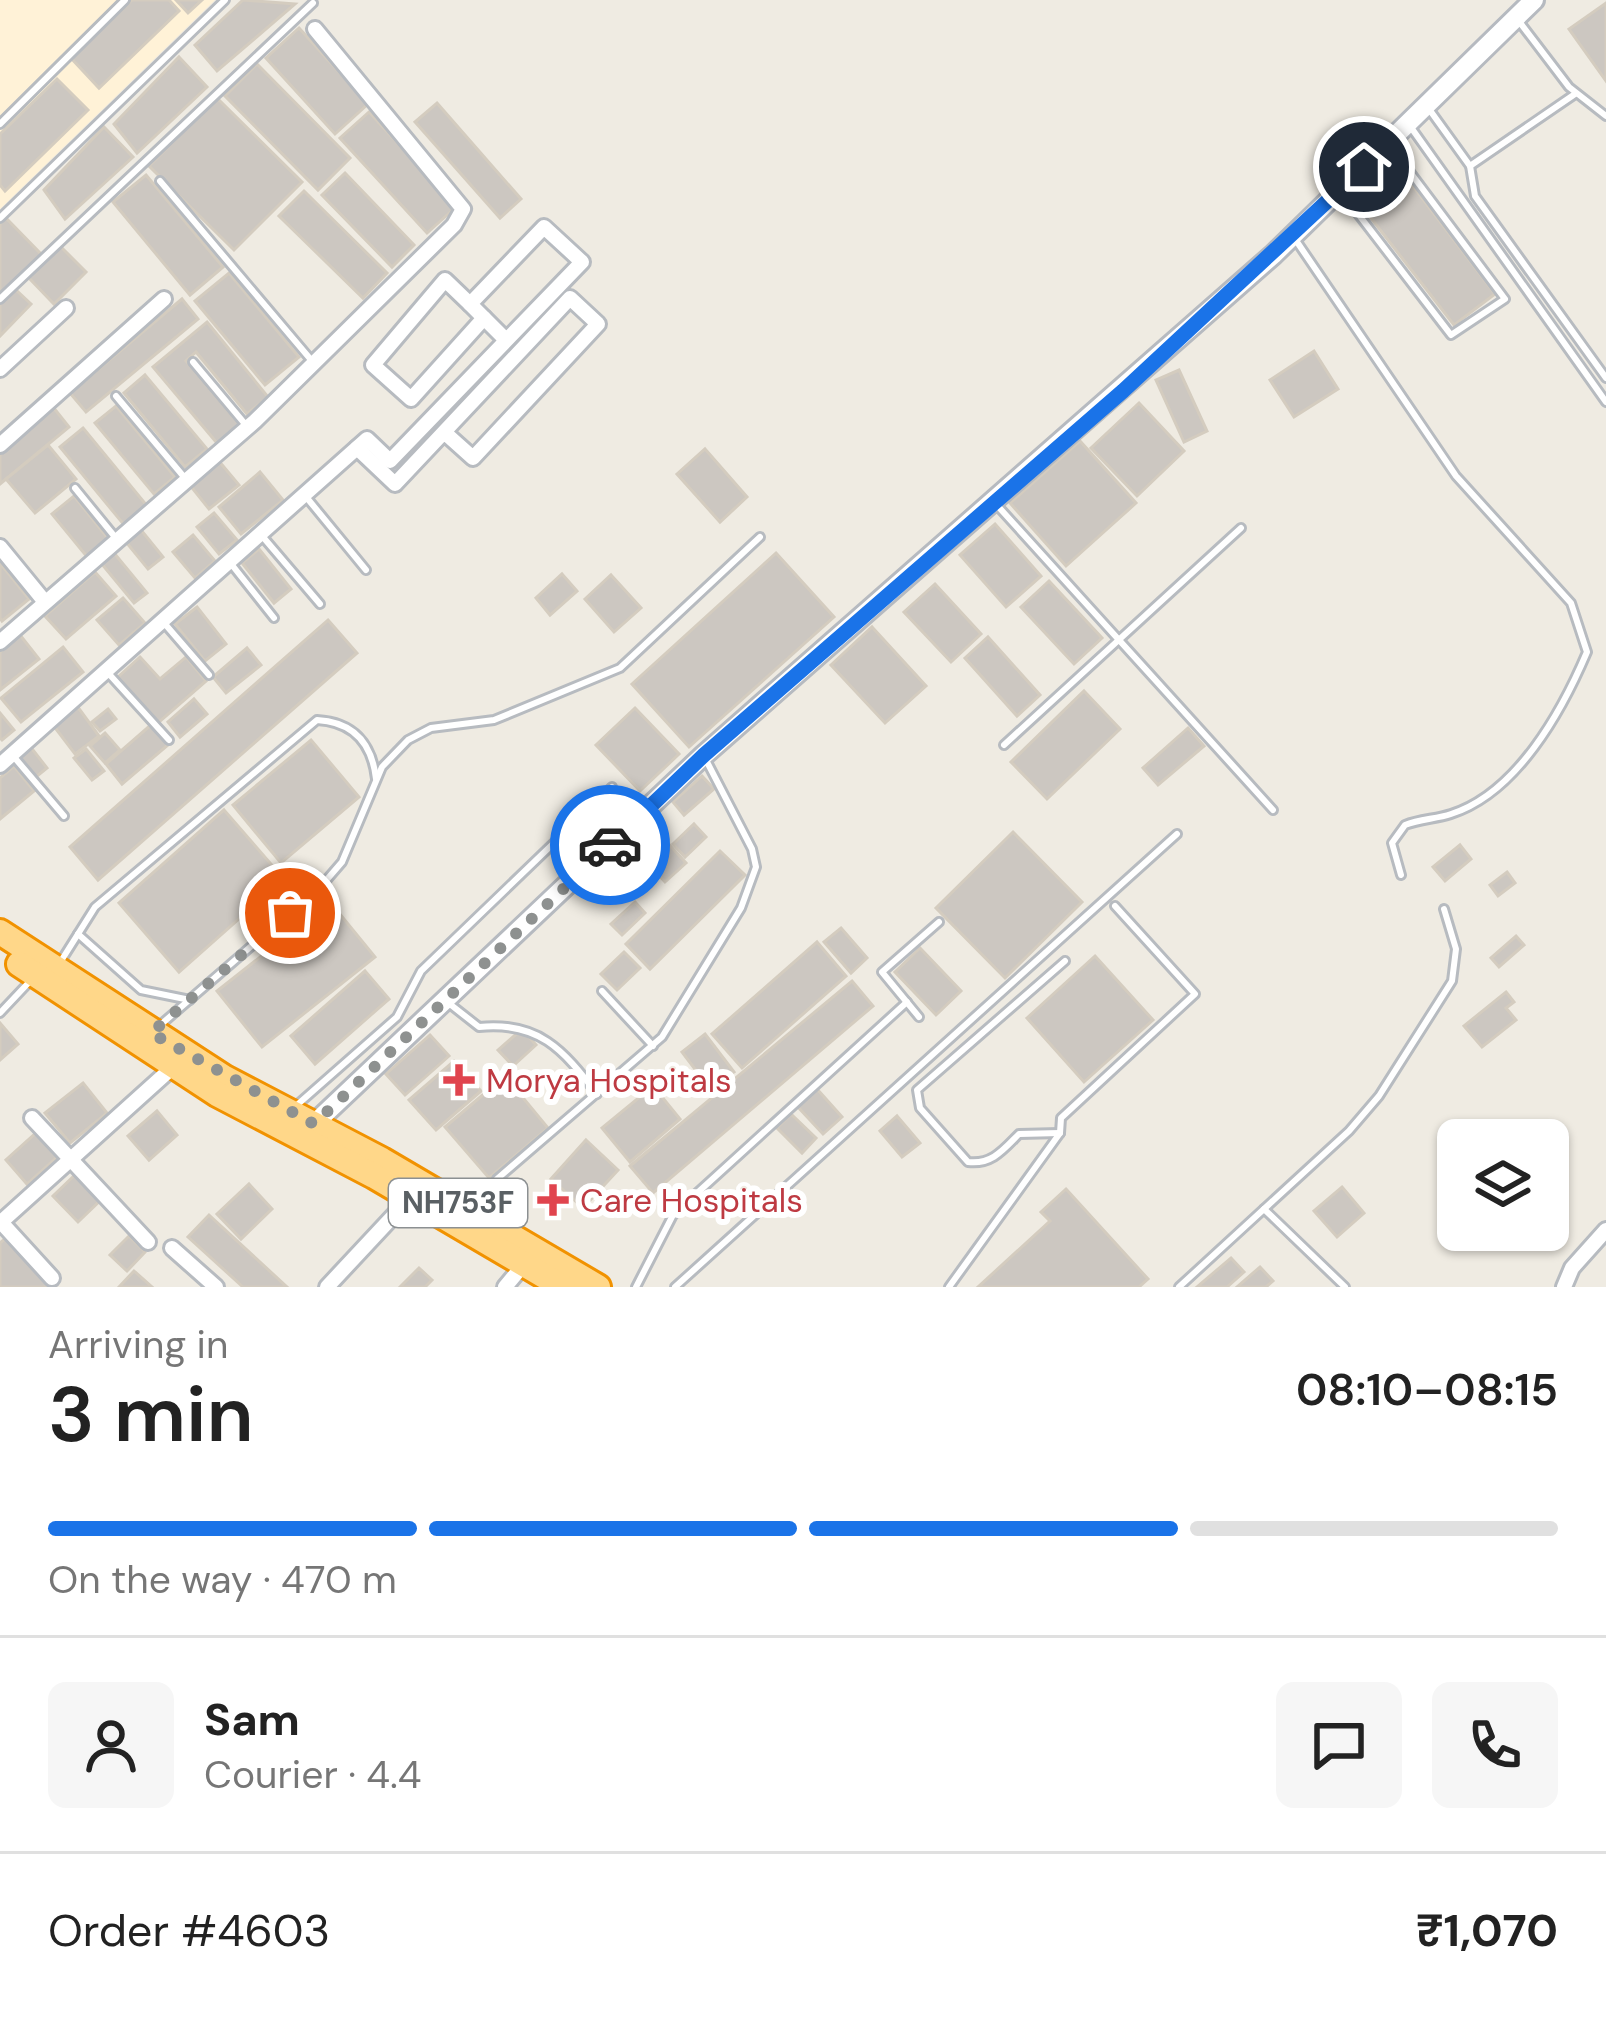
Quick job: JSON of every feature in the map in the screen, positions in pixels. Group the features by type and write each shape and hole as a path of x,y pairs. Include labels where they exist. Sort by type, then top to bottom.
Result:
{"highway":[{"name":"NH753F","path":"0,932 173,1067 411,1197 563,1287"},
{"name":"NH753F","path":"0,951 46,972 482,1216 598,1287"}],"street":[{"path":"314,1124 704,755 1294,236 1534,0"},
{"path":"0,642 248,427 454,225 463,209 315,29"},
{"path":"6,759 367,439 389,461 582,262 544,227 470,304"},
{"path":"484,318 411,399 373,364 445,280 470,304 484,318 506,340"},
{"path":"357,448 395,484 570,298 598,324 473,458 444,432"},
{"path":"0,445 164,299"},
{"path":"0,369 66,308"},
{"path":"0,547 44,602"},
{"path":"52,1278 0,1222 74,1161 173,1067"},
{"path":"32,1118 148,1242"},
{"path":"327,1287 411,1197"},
{"path":"1564,1287 1572,1268 1606,1229"},
{"path":"172,1248 216,1287"},
{"path":"505,1287 525,1263"}],"lane":[{"path":"0,124 125,0"},
{"path":"0,218 226,0"},
{"path":"0,299 313,3"},
{"path":"1515,18 1577,93 1606,116"},
{"path":"1470,166 1577,93"},
{"path":"1427,106 1470,166 1475,196 1606,378"},
{"path":"1409,124 1606,402"},
{"path":"1340,190 1451,335 1504,299 1388,144"},
{"path":"160,181 315,364"},
{"path":"1294,236 1456,476 1571,603 1588,652 1567,701 1511,775 1453,814 1405,825 1392,843 1401,874"},
{"path":"193,362 248,427"},
{"path":"116,396 186,480"},
{"path":"75,488 118,539"},
{"path":"304,495 366,570"},
{"path":"994,503 1273,810"},
{"path":"1004,745 1241,528"},
{"path":"261,534 320,604"},
{"path":"151,1033 333,873 376,779 408,740 431,728 494,720 620,668 760,537"},
{"path":"230,562 274,618"},
{"path":"162,621 209,676"},
{"path":"106,671 170,740"},
{"path":"0,1013 46,972 95,908 316,720 340,721 358,736 373,754 376,779"},
{"path":"482,1216 497,1179 653,1046 677,1016 741,908 756,867 743,826 704,755"},
{"path":"6,759 64,816"},
{"path":"290,1112 398,1017 422,971 612,787"},
{"path":"675,1287 1178,834"},
{"path":"949,1287 1060,1132 1061,1118 1195,994 1115,906"},
{"path":"1179,1287 1364,1114 1444,997 1456,963 1444,909"},
{"path":"920,1017 882,972 939,922"},
{"path":"76,933 141,990 190,1000"},
{"path":"1060,1132 1019,1133 998,1156 982,1164 968,1162 920,1108 917,1090 1066,962"},
{"path":"602,992 653,1046"},
{"path":"446,1001 479,1027 515,1023 539,1037 571,1059 597,1094"},
{"path":"636,1287 674,1215 907,1002"},
{"path":"1264,1209 1345,1287"}],"shaded area":[{"path":"0,0 215,0 0,209"}],"building":[{"path":"132,0 169,0 179,11 99,88 71,58"},
{"path":"176,0 202,0 188,13"},
{"path":"243,0 295,4 217,71 195,45"},
{"path":"1606,3 1606,81 1569,29"},
{"path":"299,28 368,104 335,134 266,58"},
{"path":"179,57 207,87 137,153 114,124"},
{"path":"257,64 350,158 318,190 225,96"},
{"path":"57,79 88,110 5,191 0,185 0,134"},
{"path":"217,98 302,182 234,250 149,166"},
{"path":"437,103 521,199 500,218 415,122"},
{"path":"369,112 456,207 427,233 340,138"},
{"path":"104,127 133,157 65,219 44,190"},
{"path":"345,173 414,245 392,267 322,195"},
{"path":"146,175 223,267 190,295 113,202"},
{"path":"1406,177 1495,294 1454,325 1364,209"},
{"path":"304,191 387,273 363,298 279,216"},
{"path":"6,218 42,255 0,295 0,224"},
{"path":"60,246 86,272 54,304 29,278"},
{"path":"229,273 299,357 265,385 195,301"},
{"path":"15,289 31,304 0,336 0,304"},
{"path":"182,299 198,319 86,412 70,393"},
{"path":"207,322 268,397 247,414 196,352 186,361 239,424 217,443 153,367"},
{"path":"1314,351 1338,389 1294,417 1270,380"},
{"path":"1179,370 1207,431 1184,442 1156,380"},
{"path":"145,375 207,449 185,467 124,393"},
{"path":"1139,403 1184,451 1137,496 1091,448"},
{"path":"116,406 175,477 154,494 95,423"},
{"path":"53,407 69,427 0,484 0,450"},
{"path":"83,428 148,507 125,526 60,447"},
{"path":"1080,441 1136,503 1066,566 1010,503"},
{"path":"48,445 76,479 35,513 6,479"},
{"path":"705,449 747,497 720,522 677,474"},
{"path":"218,460 239,485 209,509 189,484"},
{"path":"260,472 283,500 241,534 219,507"},
{"path":"74,496 110,541 89,559 52,514"},
{"path":"214,513 237,540 219,554 197,527"},
{"path":"995,524 1041,576 1006,607 960,555"},
{"path":"141,530 163,557 148,569 126,542"},
{"path":"193,535 215,561 195,578 173,552"},
{"path":"259,549 291,589 274,603 242,563"},
{"path":"114,553 147,593 134,603 101,563"},
{"path":"776,553 834,617 689,747 632,684"},
{"path":"0,563 29,599 2,621 0,618"},
{"path":"95,572 116,596 66,639 45,616"},
{"path":"562,574 577,591 550,615 536,598"},
{"path":"611,575 641,608 614,632 585,599"},
{"path":"1049,581 1102,638 1074,664 1021,607"},
{"path":"935,584 981,634 951,662 904,612"},
{"path":"123,598 145,623 119,645 97,620"},
{"path":"197,607 226,644 205,661 175,624"},
{"path":"328,620 357,653 98,880 70,847"},
{"path":"872,627 926,686 885,723 831,665"},
{"path":"20,635 39,659 0,690 0,652"},
{"path":"988,637 1040,695 1017,716 965,658"},
{"path":"63,647 83,672 21,722 1,698"},
{"path":"247,648 261,665 226,693 213,677"},
{"path":"140,657 160,679 186,657 206,681 158,723 118,677"},
{"path":"1084,691 1120,729 1047,799 1011,762"},
{"path":"194,699 207,714 180,737 168,722"},
{"path":"77,706 99,736 75,754 53,725"},
{"path":"635,708 679,754 640,791 596,745"},
{"path":"108,709 116,719 100,731 92,722"},
{"path":"0,713 14,730 2,740 0,738"},
{"path":"152,724 169,744 122,784 106,764"},
{"path":"1188,728 1204,746 1158,785 1143,768"},
{"path":"105,733 120,750 105,763 90,746"},
{"path":"311,740 359,797 281,863 233,805"},
{"path":"29,745 47,768 36,777 18,755"},
{"path":"86,749 104,771 92,780 74,758"},
{"path":"14,766 34,791 0,819 0,778"},
{"path":"702,776 714,789 684,815 673,802"},
{"path":"224,810 284,879 179,972 119,903"},
{"path":"694,824 706,837 685,857 673,844"},
{"path":"1013,832 1082,902 1005,978 936,908"},
{"path":"664,839 686,863 665,882 643,858"},
{"path":"1460,845 1471,859 1445,881 1433,867"},
{"path":"720,851 745,875 650,969 626,944"},
{"path":"1507,872 1515,883 1498,896 1490,885"},
{"path":"330,902 375,957 262,1047 217,991"},
{"path":"635,902 645,913 622,935 611,924"},
{"path":"841,928 867,958 851,973 824,942"},
{"path":"1516,936 1524,945 1499,967 1491,958"},
{"path":"817,942 846,976 742,1068 712,1034"},
{"path":"920,948 961,991 936,1015 895,972"},
{"path":"624,952 640,968 617,990 601,974"},
{"path":"1095,956 1153,1020 1084,1082 1027,1018"},
{"path":"365,971 389,999 315,1064 291,1036"},
{"path":"852,981 873,1006 653,1193 630,1166"},
{"path":"1506,992 1514,1002 1506,1008 1516,1020 1482,1047 1464,1026"},
{"path":"0,1023 18,1044 0,1060"},
{"path":"522,1029 536,1045 513,1066 498,1050"},
{"path":"705,1034 734,1072 710,1089 682,1052"},
{"path":"430,1035 449,1056 405,1095 386,1074"},
{"path":"454,1061 481,1091 436,1130 409,1100"},
{"path":"505,1076 548,1128 489,1178 445,1127"},
{"path":"83,1083 107,1113 70,1143 45,1113"},
{"path":"653,1086 680,1119 630,1162 602,1128"},
{"path":"817,1089 842,1117 823,1134 798,1107"},
{"path":"157,1111 177,1135 149,1160 128,1136"},
{"path":"791,1114 816,1138 802,1153 777,1128"},
{"path":"897,1116 920,1143 902,1157 880,1131"},
{"path":"36,1133 57,1157 27,1184 6,1160"},
{"path":"586,1140 618,1170 583,1208 551,1179"},
{"path":"80,1170 105,1196 78,1222 53,1196"},
{"path":"249,1184 272,1209 241,1239 217,1214"},
{"path":"1342,1187 1364,1213 1337,1237 1314,1211"},
{"path":"1066,1189 1148,1279 1139,1287 978,1287 1050,1221 1041,1212"},
{"path":"209,1215 287,1287 243,1287 188,1237"},
{"path":"8,1236 52,1283 48,1287 0,1287 0,1243"},
{"path":"129,1236 145,1252 127,1271 110,1255"},
{"path":"1231,1258 1244,1272 1227,1287 1197,1287"},
{"path":"1260,1267 1273,1281 1266,1287 1237,1287"},
{"path":"419,1268 432,1280 425,1287 400,1287"},
{"path":"134,1271 152,1287 119,1287"}],"way so far":[{"path":"290,913 151,1033 314,1124 610,845"}],"place":[{"name":"Morya Hospitals","path":"459,1080"},
{"name":"Care Hospitals","path":"553,1200"}],"route":[{"path":"610,845 704,755 1123,391 1364,167"}]}
